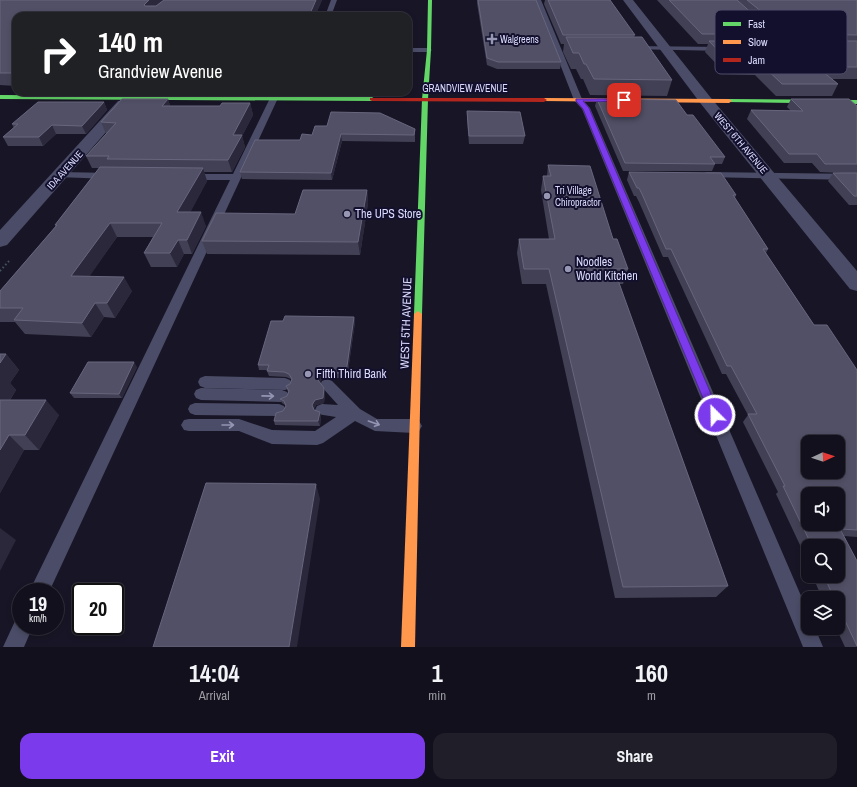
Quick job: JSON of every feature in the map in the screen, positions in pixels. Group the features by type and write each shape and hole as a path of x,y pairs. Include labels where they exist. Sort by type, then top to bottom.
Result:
{"main road":[{"name":"WEST 5TH AVENUE","path":"408,647 425,99 429,50 430,0"},
{"name":"GRANDVIEW AVENUE","path":"0,97 23,96"},
{"name":"GRANDVIEW AVENUE","path":"179,96 274,98 288,96"},
{"name":"GRANDVIEW AVENUE","path":"328,96 425,99 857,102"}],"street":[{"name":"WEST 6TH AVENUE","path":"628,0 706,101 857,284"},
{"name":"IDA AVENUE","path":"0,241 131,96"}],"lane":[{"path":"330,12 334,0"},
{"path":"538,0 561,48 578,100 586,108 618,175 813,647"},
{"path":"625,48 715,49"},
{"path":"412,50 429,50"},
{"path":"43,583 274,98"},
{"path":"60,175 120,176"},
{"path":"699,175 857,177"},
{"path":"182,177 236,177"},
{"path":"195,410 282,397 203,388"},
{"path":"355,413 325,397 375,425 414,426"},
{"path":"190,425 239,425 272,437 317,438 355,413"},
{"path":"13,647 19,635"}],"building":[{"path":"0,0 149,0 144,5 145,6 156,6 164,0 316,0 311,12 12,12 12,73 0,73"},
{"path":"478,0 536,0 561,62 498,62 487,58"},
{"path":"548,0 610,0 635,35 563,35"},
{"path":"669,0 737,0 748,10 715,10 715,34 702,34"},
{"path":"747,0 857,0 857,35 847,35 847,10 760,10"},
{"path":"566,37 642,37 672,80 594,79 579,53 573,53"},
{"path":"709,41 715,41 715,47"},
{"path":"847,41 857,41 857,67 847,67"},
{"path":"772,74 826,74 838,84 782,84"},
{"path":"122,99 168,99 162,106 220,106 222,103 250,103 233,135 242,135 228,160 107,159 109,156 86,156 116,123 101,122"},
{"path":"597,99 676,100 687,115 693,115 725,157 710,157 715,164 625,163"},
{"path":"791,99 849,99 857,106 857,164 825,164 817,154 789,154 751,110 803,111"},
{"path":"38,102 104,102 82,126 52,125 39,137 3,137 18,124 12,124"},
{"path":"467,111 520,112 525,136 469,136"},
{"path":"331,112 380,113 415,129 414,135 341,134 331,173 240,172 255,140 300,140 302,134 312,135 315,126 327,126"},
{"path":"548,165 590,166 613,239 617,239 628,269 614,269 728,586 623,587 549,269 524,269 519,239 555,239 543,176 551,176"},
{"path":"100,167 203,168 177,212 201,212 187,240 178,240 170,253 144,253 162,223 110,223 71,276 124,277 107,303 95,303 82,323 14,320 23,308 0,308 0,291 57,225 55,225"},
{"path":"629,172 721,173 736,195 733,195 768,249 763,249 814,325 827,325 857,370 857,530 845,529 845,487 801,487 801,523 783,486 785,486 748,414 757,414 731,366 727,366 671,249 666,249 639,188 637,188"},
{"path":"833,173 857,173 857,196 854,196"},
{"path":"303,190 367,190 358,242 202,241 216,213 295,214"},
{"name":"Fifth Third Bank","path":"285,316 354,317 346,373 325,373 320,375 318,380 324,388 323,398 315,400 312,405 314,410 320,412 318,421 274,421 276,413 283,411 286,406 284,401 280,399 287,396 289,391 286,386 290,384 292,379 289,374 284,372 267,371 269,365 258,365 271,321 283,321"},
{"path":"0,354 6,354 0,363"},
{"path":"88,362 134,362 119,394 70,393"},
{"path":"0,400 46,400 25,435 9,435 0,450"},
{"path":"206,483 316,484 289,647 153,647"},
{"path":"805,531 841,531 857,561 857,646 845,621 845,591 831,591 827,583 845,583 845,539 809,539"}],"traffic: fast":[{"path":"418,314 425,99 429,50 430,0"},
{"path":"0,97 372,99"},
{"path":"729,101 857,102"}],"traffic: slow":[{"path":"544,100 729,101"},
{"path":"408,647 418,314"}],"traffic: jam":[{"path":"372,99 544,100"}],"place":[{"name":"Walgreens","path":"492,39"},
{"name":"Tri Village Chiropractor","path":"547,196"},
{"name":"The UPS Store","path":"347,214"},
{"name":"Noodles World Kitchen","path":"568,269"},
{"name":"Fifth Third Bank","path":"308,374"}],"route":[{"path":"624,100 578,100 586,108 715,415"}]}
